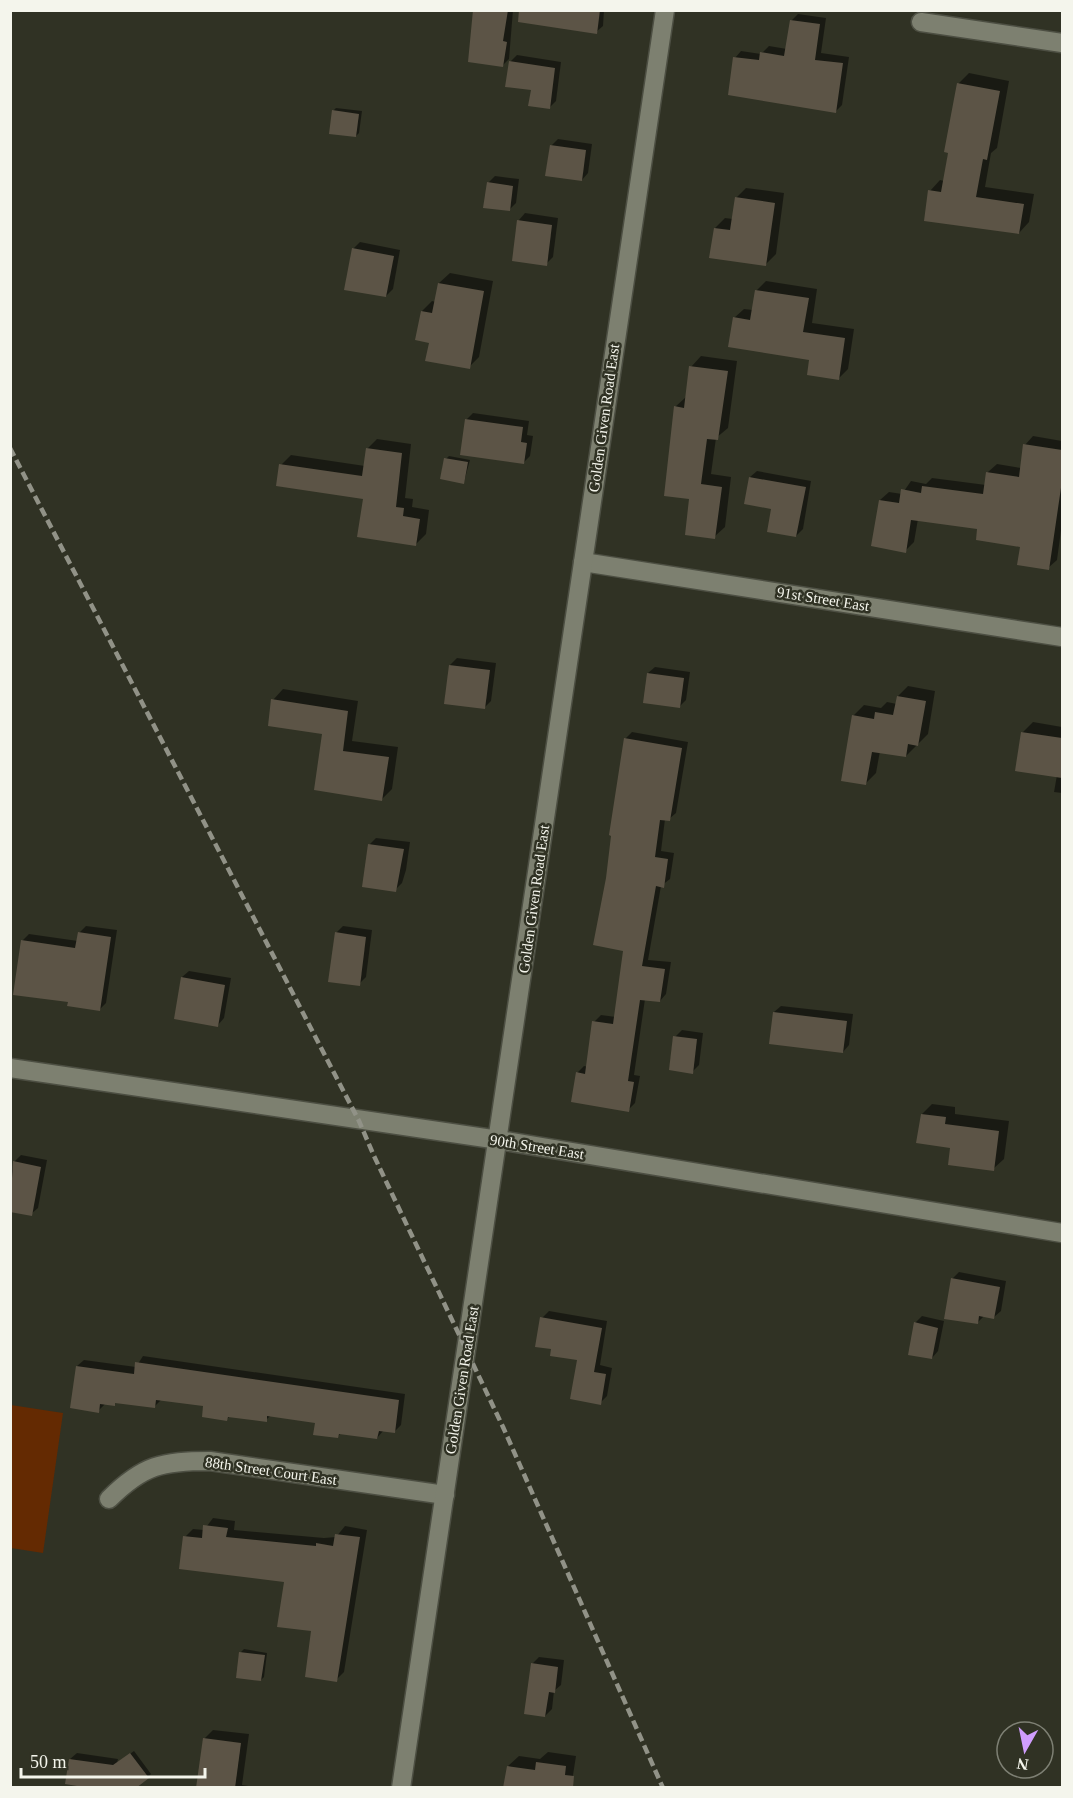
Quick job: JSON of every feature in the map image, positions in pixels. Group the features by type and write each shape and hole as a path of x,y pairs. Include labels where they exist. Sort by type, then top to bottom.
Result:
{"street":[{"name":"Golden Given Road East","path":"401,1788 665,10"},
{"path":"921,22 1062,43"},
{"name":"91st Street East","path":"583,562 1062,637"},
{"name":"90th Street East","path":"10,1068 499,1140 1062,1233"},
{"name":"88th Street Court East","path":"109,1499 131,1477 166,1463 186,1461 210,1461 445,1495"}],"shaded area":[{"path":"11,1405 63,1413 43,1553 11,1548"}],"building":[{"path":"473,10 508,10 503,41 507,42 503,67 468,62"},
{"path":"519,10 600,10 597,34 518,22"},
{"path":"790,20 820,24 815,60 843,63 836,113 728,95 733,57 759,60 760,52 784,56"},
{"path":"509,61 555,68 550,109 528,106 531,90 505,87"},
{"path":"957,83 1000,91 987,160 983,159 976,197 1024,204 1019,234 924,221 928,190 941,192 948,153 944,152"},
{"path":"332,110 359,114 356,137 329,134"},
{"path":"550,145 586,150 582,181 545,176"},
{"path":"487,182 513,186 510,211 483,208"},
{"path":"735,197 775,203 766,266 709,258 714,228 730,230"},
{"path":"517,220 552,225 547,266 512,261"},
{"path":"352,248 394,256 386,297 344,290"},
{"path":"438,283 484,291 470,369 425,361 429,343 415,340 421,311 432,313"},
{"path":"755,290 809,298 803,332 845,338 839,380 807,375 809,360 728,347 733,317 750,320"},
{"path":"689,366 728,371 718,440 707,439 701,484 722,487 715,539 685,535 689,499 664,496 674,406 684,408"},
{"path":"465,419 523,427 521,442 527,443 524,464 460,455"},
{"path":"1023,444 1062,450 1062,481 1049,570 1017,565 1020,547 976,540 977,529 911,520 906,553 871,546 879,500 899,503 901,489 921,493 922,486 983,494 986,472 1019,477"},
{"path":"366,448 402,453 396,507 404,508 403,516 420,519 416,546 357,537 363,499 276,486 279,464 362,476"},
{"path":"444,458 468,462 464,484 440,479"},
{"path":"749,477 806,487 796,537 767,532 771,509 744,504"},
{"path":"449,665 490,670 485,709 444,704"},
{"path":"647,673 684,678 680,708 643,703"},
{"path":"897,696 926,701 918,746 908,744 906,757 872,752 866,785 841,781 852,715 874,719 875,712 893,715"},
{"path":"271,699 348,711 343,751 389,757 382,801 314,790 322,734 268,726"},
{"path":"1021,732 1062,738 1062,778 1015,771"},
{"path":"624,738 682,748 670,821 660,820 655,857 668,859 664,888 656,886 642,966 665,969 660,1002 640,1000 628,1081 634,1082 629,1112 571,1102 576,1072 585,1074 592,1021 613,1024 623,951 593,945 606,878 611,836 609,835"},
{"path":"368,844 404,849 396,892 362,887"},
{"path":"78,932 111,937 100,1011 67,1006 68,1002 13,995 21,940 75,948"},
{"path":"335,932 366,937 360,986 328,982"},
{"path":"181,977 225,985 218,1027 174,1019"},
{"path":"773,1012 847,1021 843,1053 769,1044"},
{"path":"673,1036 697,1039 693,1074 669,1070"},
{"path":"921,1114 946,1117 945,1124 999,1131 994,1171 948,1165 950,1148 916,1143"},
{"path":"13,1161 41,1167 32,1216 10,1212"},
{"path":"951,1278 1000,1287 994,1319 979,1316 978,1324 944,1319"},
{"path":"540,1317 602,1328 594,1372 606,1374 601,1405 570,1399 577,1360 550,1356 551,1349 535,1347"},
{"path":"914,1322 938,1328 932,1359 908,1355"},
{"path":"135,1362 399,1400 395,1433 379,1431 377,1439 339,1434 338,1438 313,1435 315,1423 267,1416 267,1422 228,1417 227,1421 202,1417 203,1406 156,1400 155,1408 115,1403 115,1406 100,1404 99,1413 70,1408 76,1366 134,1374"},
{"path":"203,1525 228,1528 226,1537 316,1546 316,1543 333,1546 335,1534 360,1537 337,1682 305,1677 311,1631 277,1627 284,1582 179,1569 183,1536 202,1538"},
{"path":"239,1652 265,1655 261,1681 236,1678"},
{"path":"531,1663 558,1667 555,1693 549,1692 545,1717 524,1714"},
{"path":"203,1738 241,1743 235,1788 196,1788"},
{"path":"130,1753 149,1778 136,1788 89,1788 65,1784 69,1759 113,1765"},
{"path":"536,1762 566,1766 565,1775 574,1776 573,1788 503,1788 507,1766 535,1770"}],"railway":[{"path":"10,448 359,1121 503,1427 663,1788"}]}
